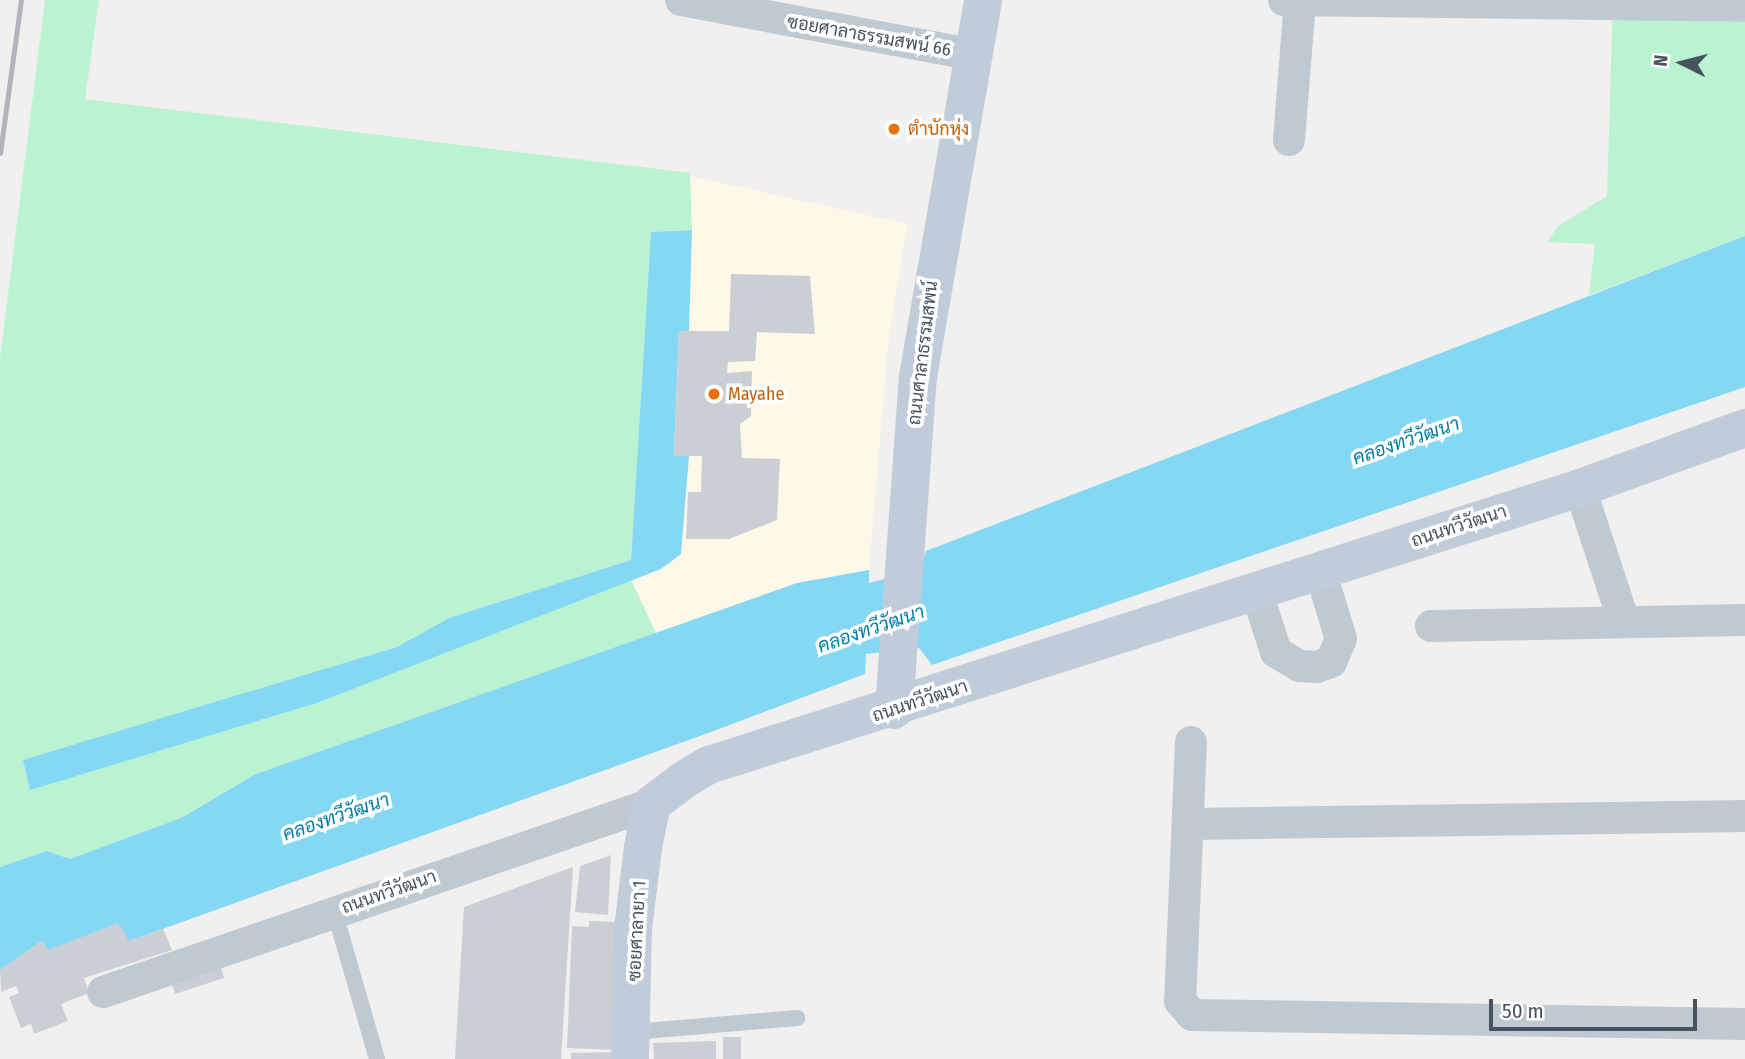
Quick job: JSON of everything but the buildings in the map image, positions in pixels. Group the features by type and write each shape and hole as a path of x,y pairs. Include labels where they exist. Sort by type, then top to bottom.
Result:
{"main road":[{"name":"ถนนศาลาธรรมสพน์","path":"895,695 904,531 932,276 983,0"},
{"name":"ถนนทวีวัฒนา","path":"652,804 709,765 895,695 1320,570 1580,488 1745,428"},
{"name":"ซอยศาลายา 1","path":"632,1045 633,929 652,804"}],"street":[{"name":"ซอยศาลาธรรมสพน์ 66","path":"681,0 974,55"},
{"path":"1289,140 1292,1 1745,6"},
{"path":"1580,488 1624,622"},
{"path":"1256,590 1276,652 1299,666 1317,667 1331,662 1341,639 1320,570"},
{"path":"1431,626 1745,620"},
{"path":"1191,742 1190,824 1180,1000 1192,1015 1745,1024"},
{"name":"ถนนทวีวัฒนา","path":"103,992 334,910 652,804"},
{"path":"1190,824 1745,816"}],"lane":[{"path":"334,910 377,1059"},
{"path":"632,1045 797,1018"}],"shaded area":[{"path":"658,169 908,224 889,336 869,570 797,583 656,633 631,580"}],"green space":[{"path":"45,0 99,0 85,99 690,173 692,230 651,232 631,560 449,618 397,647 23,761 30,789 317,703 631,580 656,633 256,774 181,818 70,859 47,851 0,867 0,358"},
{"path":"1613,0 1745,0 1745,236 1589,295 1595,244 1547,242 1558,226 1607,196"}],"water":[{"path":"692,230 689,331 679,332 674,455 689,456 681,554 661,569 317,703 30,790 23,760 397,647 449,618 631,560 651,232"},
{"name":"คลองทวีวัฒนา","path":"1745,236 1745,387 932,665 919,648 866,654 865,674 711,732 129,941 48,950 42,941 0,970 0,867 47,851 70,859 181,818 256,774 797,583 869,570 869,583 920,570 926,551"}],"railway":[{"path":"0,153 21,0"}],"place":[{"name":"ตำบักหุ่ง","path":"894,129"},
{"name":"Mayahe","path":"714,394"}]}
